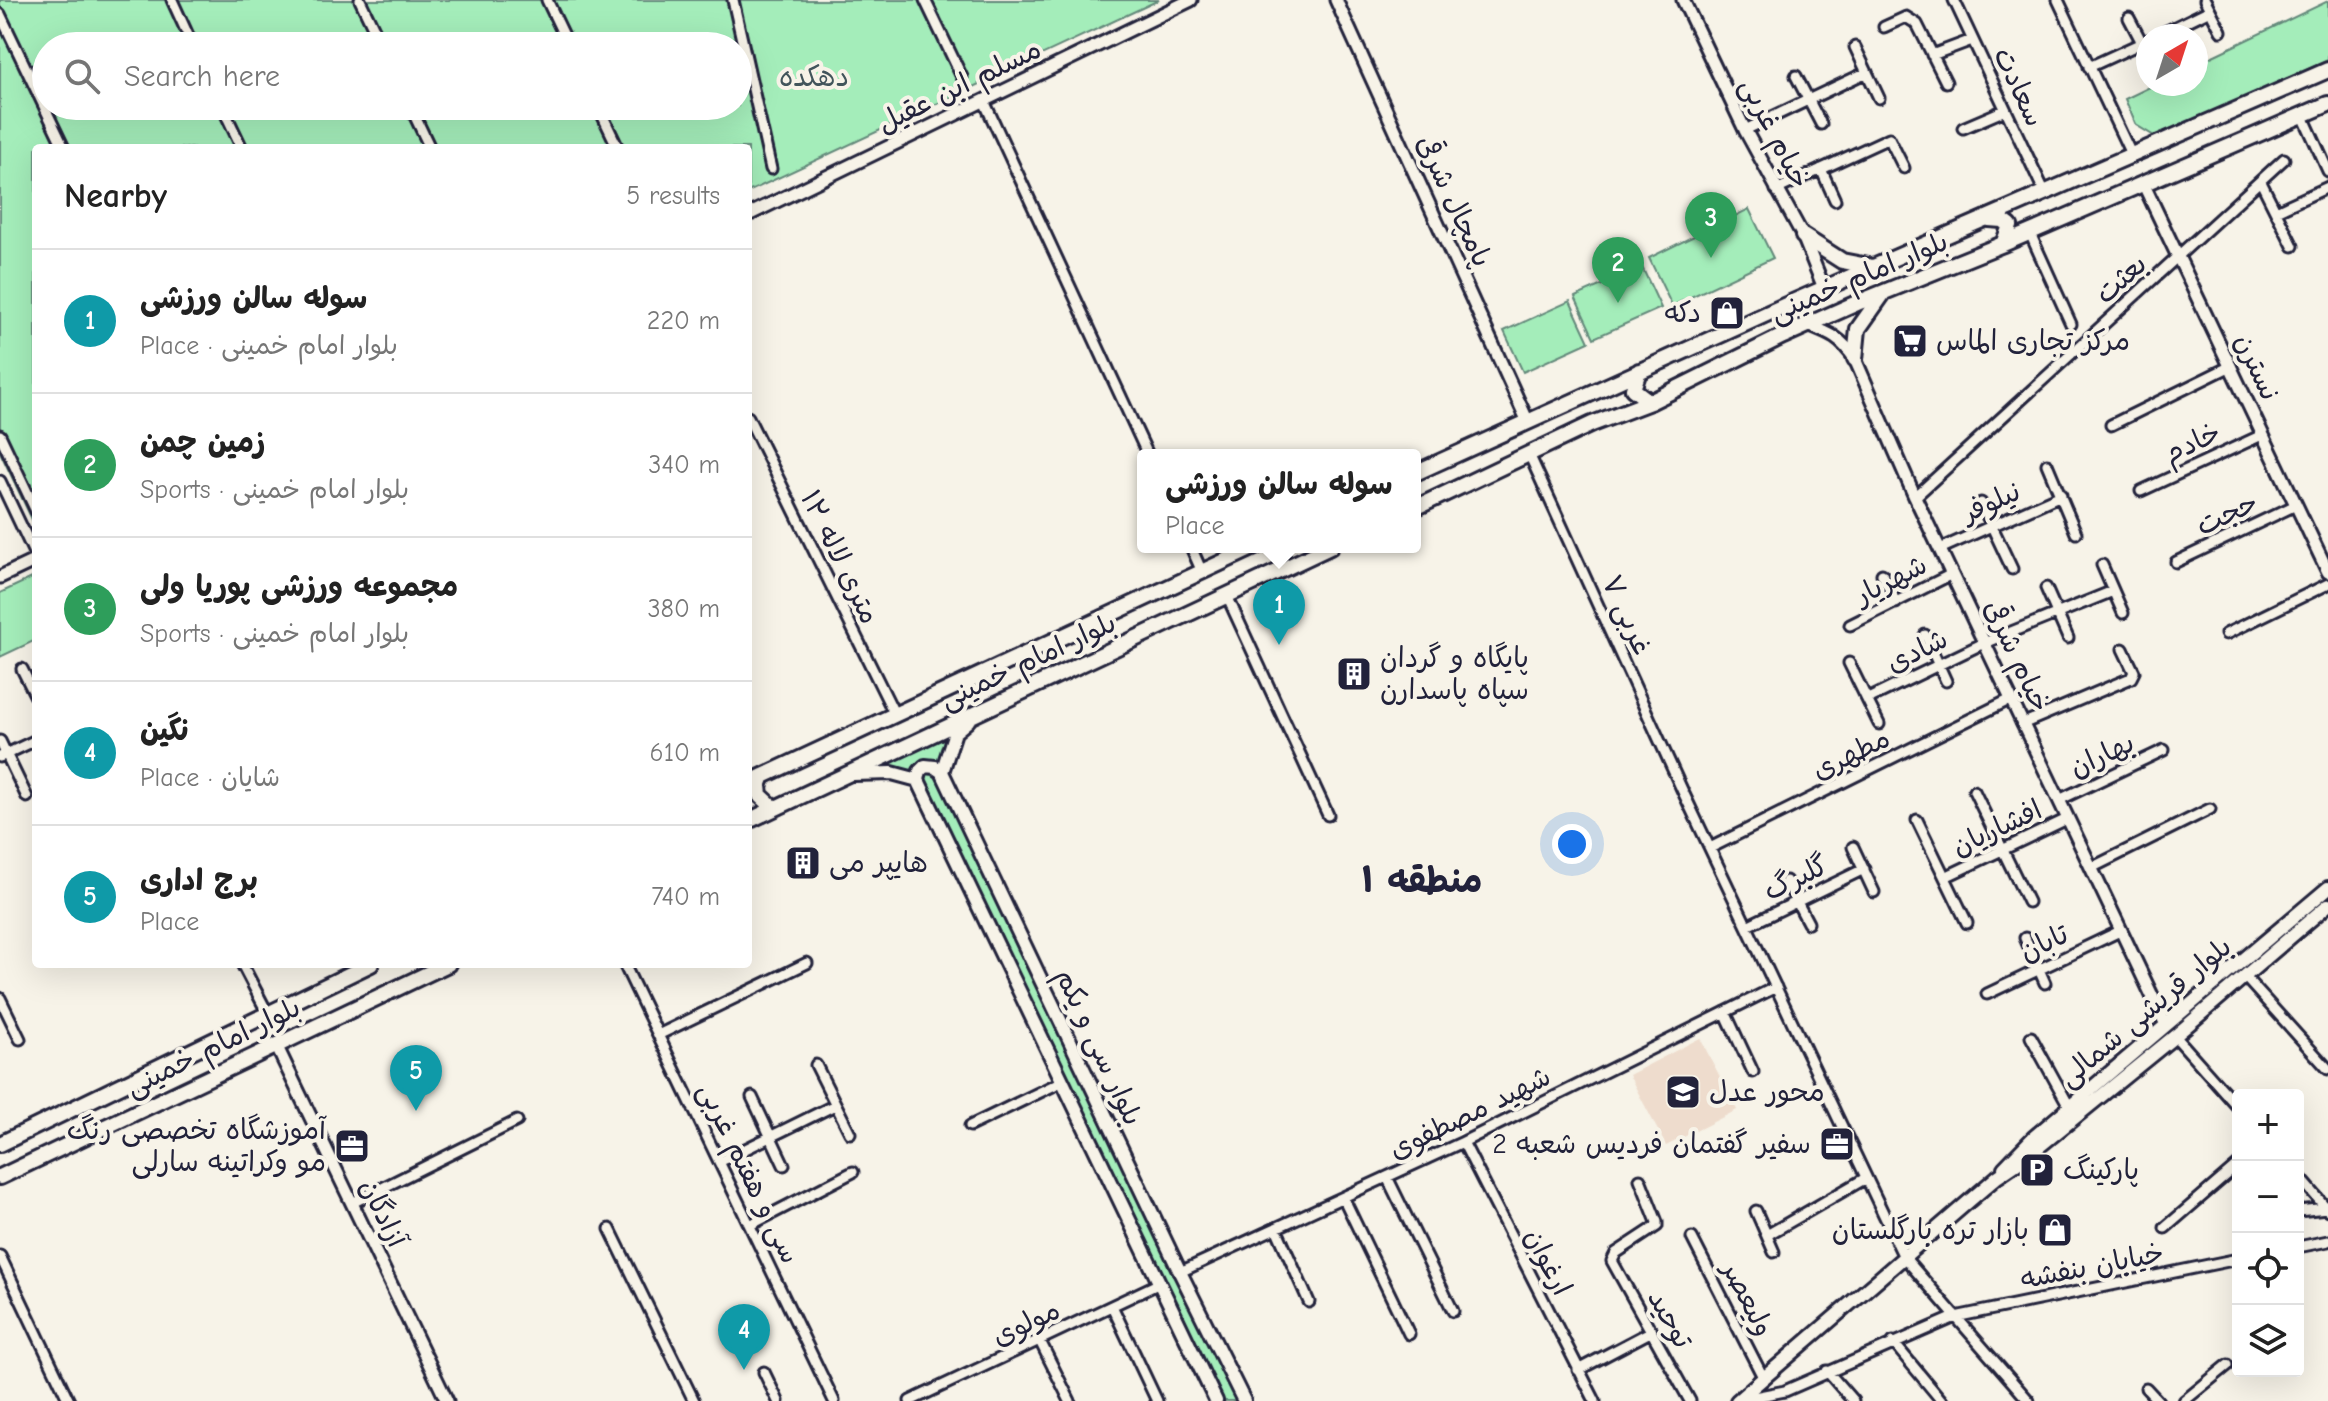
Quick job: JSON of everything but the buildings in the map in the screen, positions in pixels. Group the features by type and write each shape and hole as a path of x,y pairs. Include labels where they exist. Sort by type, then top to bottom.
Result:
{"main road":[{"name":"بلوار امام خمینی","path":"1421,470 1824,288 2328,70"},
{"name":"بلوار امام خمینی","path":"1421,505 1592,424 1650,402 1808,325 2328,104"},
{"path":"1988,218 2002,220 2010,226 2003,244"},
{"path":"1803,236 1842,261 1873,267"},
{"path":"1855,359 1858,329 1872,306 1887,291"},
{"path":"1639,371 1633,389 1650,402"},
{"name":"بلوار امام خمینی","path":"752,781 1242,553"},
{"name":"بلوار امام خمینی","path":"752,819 1317,553"},
{"path":"845,775 892,773 918,780 925,766 942,772 955,732 973,716"},
{"name":"بلوار سی و یکم","path":"942,772 1244,1401"},
{"path":"763,776 760,795 774,808"},
{"name":"بلوار سی و یکم","path":"918,780 1216,1401"},
{"name":"بلوار قریشی شمالی","path":"1997,1177 2015,1154 2069,1106 2328,888"},
{"name":"بلوار قریشی شمالی","path":"1738,1400 1997,1177 2025,1158 2175,1036 2328,905"},
{"name":"بلوار امام خمینی","path":"0,1144 363,968"},
{"name":"بلوار امام خمینی","path":"0,1177 440,968"}],"street":[{"path":"172,0 187,32"},
{"path":"360,0 375,32"},
{"path":"547,0 562,32"},
{"path":"733,0 740,32"},
{"path":"925,0 962,77"},
{"name":"مسلم ابن عقیل","path":"752,213 1191,0"},
{"name":"پامچال شرقی","path":"1336,0 1528,422"},
{"name":"خیام غربی","path":"1683,0 1745,130 1803,236 1824,288"},
{"name":"سعادت","path":"1954,0 2045,193"},
{"path":"2058,0 2132,156"},
{"path":"2177,24 2208,5 2221,31"},
{"path":"0,14 32,81"},
{"path":"1884,27 1906,17 1917,24 1946,82"},
{"path":"2129,18 2136,28"},
{"path":"1932,55 1972,40"},
{"path":"2089,67 2136,46"},
{"path":"1855,47 1879,98"},
{"path":"1745,130 1867,72"},
{"path":"1796,76 1821,124"},
{"path":"752,84 771,169"},
{"path":"984,101 1145,449"},
{"path":"1963,128 2005,110"},
{"path":"2303,116 2328,171"},
{"path":"51,120 62,144"},
{"path":"229,120 240,144"},
{"path":"417,120 428,144"},
{"path":"605,120 616,144"},
{"path":"1776,190 1889,138 1904,168"},
{"name":"بعثت","path":"1915,497 2284,159"},
{"path":"1821,169 1835,200"},
{"path":"2261,182 2293,246"},
{"name":"نسترن","path":"2143,183 2328,572"},
{"path":"2276,211 2328,187"},
{"path":"2029,231 2071,324"},
{"name":"خیام شرقی","path":"1808,325 1830,333 1844,343 1855,359 1915,497 2166,1025"},
{"path":"2111,425 2231,366"},
{"name":"۱۲ متری لاله","path":"752,425 895,715"},
{"path":"0,435 32,503"},
{"name":"خادم","path":"2141,491 2262,435"},
{"name":"۷ غربی","path":"1529,454 1710,848"},
{"path":"2047,464 2076,533"},
{"path":"0,481 32,549"},
{"name":"نیلوفر","path":"1940,549 2061,495"},
{"path":"1981,503 2012,569"},
{"name":"حجت","path":"2176,562 2296,505"},
{"path":"1194,553 1202,572"},
{"path":"0,577 32,560"},
{"path":"2102,565 2123,613"},
{"path":"1882,574 1896,603"},
{"name":"شهریار","path":"1850,625 1952,574"},
{"path":"2226,634 2328,584"},
{"path":"2046,588 2068,638"},
{"name":"شادی","path":"1868,699 1984,643 2113,591"},
{"path":"1227,596 1328,815"},
{"path":"1925,635 1946,681"},
{"path":"2022,724 2131,678 2134,672 2123,649"},
{"path":"1849,663 1879,724"},
{"path":"22,669 32,689"},
{"name":"مطهری","path":"1710,848 2011,699"},
{"path":"0,741 3,755 27,797"},
{"path":"3,755 32,742"},
{"name":"بهاران","path":"2059,800 2164,750"},
{"path":"1974,791 2028,902"},
{"path":"2091,868 2210,809"},
{"name":"افشاریان","path":"1945,877 2067,819"},
{"path":"1917,820 1967,923"},
{"path":"1853,847 1874,892"},
{"path":"1710,848 1904,1257 2029,1401"},
{"name":"گلبرگ","path":"1747,926 1864,869"},
{"path":"1786,881 1808,923"},
{"name":"تابان","path":"1987,994 2120,931"},
{"path":"2025,938 2045,983"},
{"path":"658,1035 807,963"},
{"path":"244,968 268,1014"},
{"name":"سی و هفتم غربی","path":"626,968 834,1401"},
{"path":"2245,977 2328,1069"},
{"name":"شهید مصطفوی","path":"1180,1272 1463,1142 1776,987"},
{"path":"0,998 20,1039"},
{"path":"1725,1012 1753,1072"},
{"path":"2175,1036 2232,1100"},
{"path":"2031,1037 2069,1106"},
{"name":"آزادگان","path":"276,1045 447,1401"},
{"path":"816,1065 850,1133"},
{"path":"970,1126 1063,1081"},
{"path":"752,1097 784,1165"},
{"path":"719,1162 835,1105"},
{"path":"352,1203 517,1121"},
{"name":"ارغوان","path":"1463,1142 1595,1401"},
{"path":"2165,1228 2232,1170"},
{"path":"750,1225 853,1172"},
{"path":"1387,1177 1453,1311"},
{"path":"1767,1235 1866,1178"},
{"name":"توحید","path":"1640,1179 1657,1226 1612,1257 1690,1401"},
{"path":"2304,1182 2327,1209"},
{"path":"1343,1197 1409,1334"},
{"path":"2304,1211 2327,1209"},
{"path":"1756,1211 1774,1252"},
{"path":"1276,1228 1309,1302"},
{"path":"610,1229 694,1401"},
{"name":"ولیعصر","path":"1692,1238 1764,1379"},
{"path":"2304,1246 2328,1241"},
{"path":"0,1256 69,1401"},
{"name":"خیابان بنفشه","path":"1738,1400 1785,1391 1955,1317 2232,1260"},
{"name":"مولوی","path":"910,1401 1160,1283"},
{"path":"1112,1306 1157,1401"},
{"path":"1578,1370 1652,1331"},
{"path":"1040,1341 1070,1401"},
{"path":"1893,1342 1942,1401"},
{"path":"2184,1401 2228,1365"},
{"path":"1827,1371 1853,1401"},
{"path":"764,1372 778,1401"},
{"path":"2146,1388 2158,1401"},
{"path":"1785,1391 1794,1401"}],"shaded area":[{"name":"محور عدل","path":"1700,1038 1737,1110 1666,1146 1629,1075"}],"green space":[{"name":"دهکده","path":"0,0 1159,0 752,190 752,144 32,144 32,520 0,452"},
{"path":"2328,1 2328,60 2156,137 2136,125 2125,99 2136,94 2208,96 2208,58"},
{"path":"1749,209 1773,258 1672,306 1649,258"},
{"path":"1642,267 1661,308 1594,338 1575,297"},
{"path":"1570,301 1589,342 1523,372 1504,331"},
{"path":"32,578 32,642 0,657 0,593"},
{"path":"953,729 940,766 915,774 868,768"},
{"path":"926,769 939,774 1241,1401 1219,1401 922,779"}],"place":[{"name":"مجموعه ورزشی پوریا ولی","path":"1711,258"},
{"name":"زمین چمن","path":"1618,303"},
{"name":"دکه","path":"1727,313"},
{"name":"مرکز تجاری الماس","path":"1910,341"},
{"name":"سوله سالن ورزشی","path":"1279,645"},
{"name":"پایگاه و گردان سپاه پاسدارن","path":"1354,674"},
{"name":"هایپر می","path":"803,863"},
{"name":"محور عدل","path":"1683,1092"},
{"name":"برج اداری","path":"416,1111"},
{"name":"سفیر گفتمان فردیس شعبه 2","path":"1837,1144"},
{"name":"آموزشگاه تخصصی رنگ مو وکراتینه سارلی","path":"352,1146"},
{"name":"پارکینگ","path":"2037,1170"},
{"name":"بازار تره بارگلستان","path":"2055,1230"},
{"name":"نگین","path":"744,1370"}],"district":[{"name":"منطقه ۱","path":"1422,880"}]}
